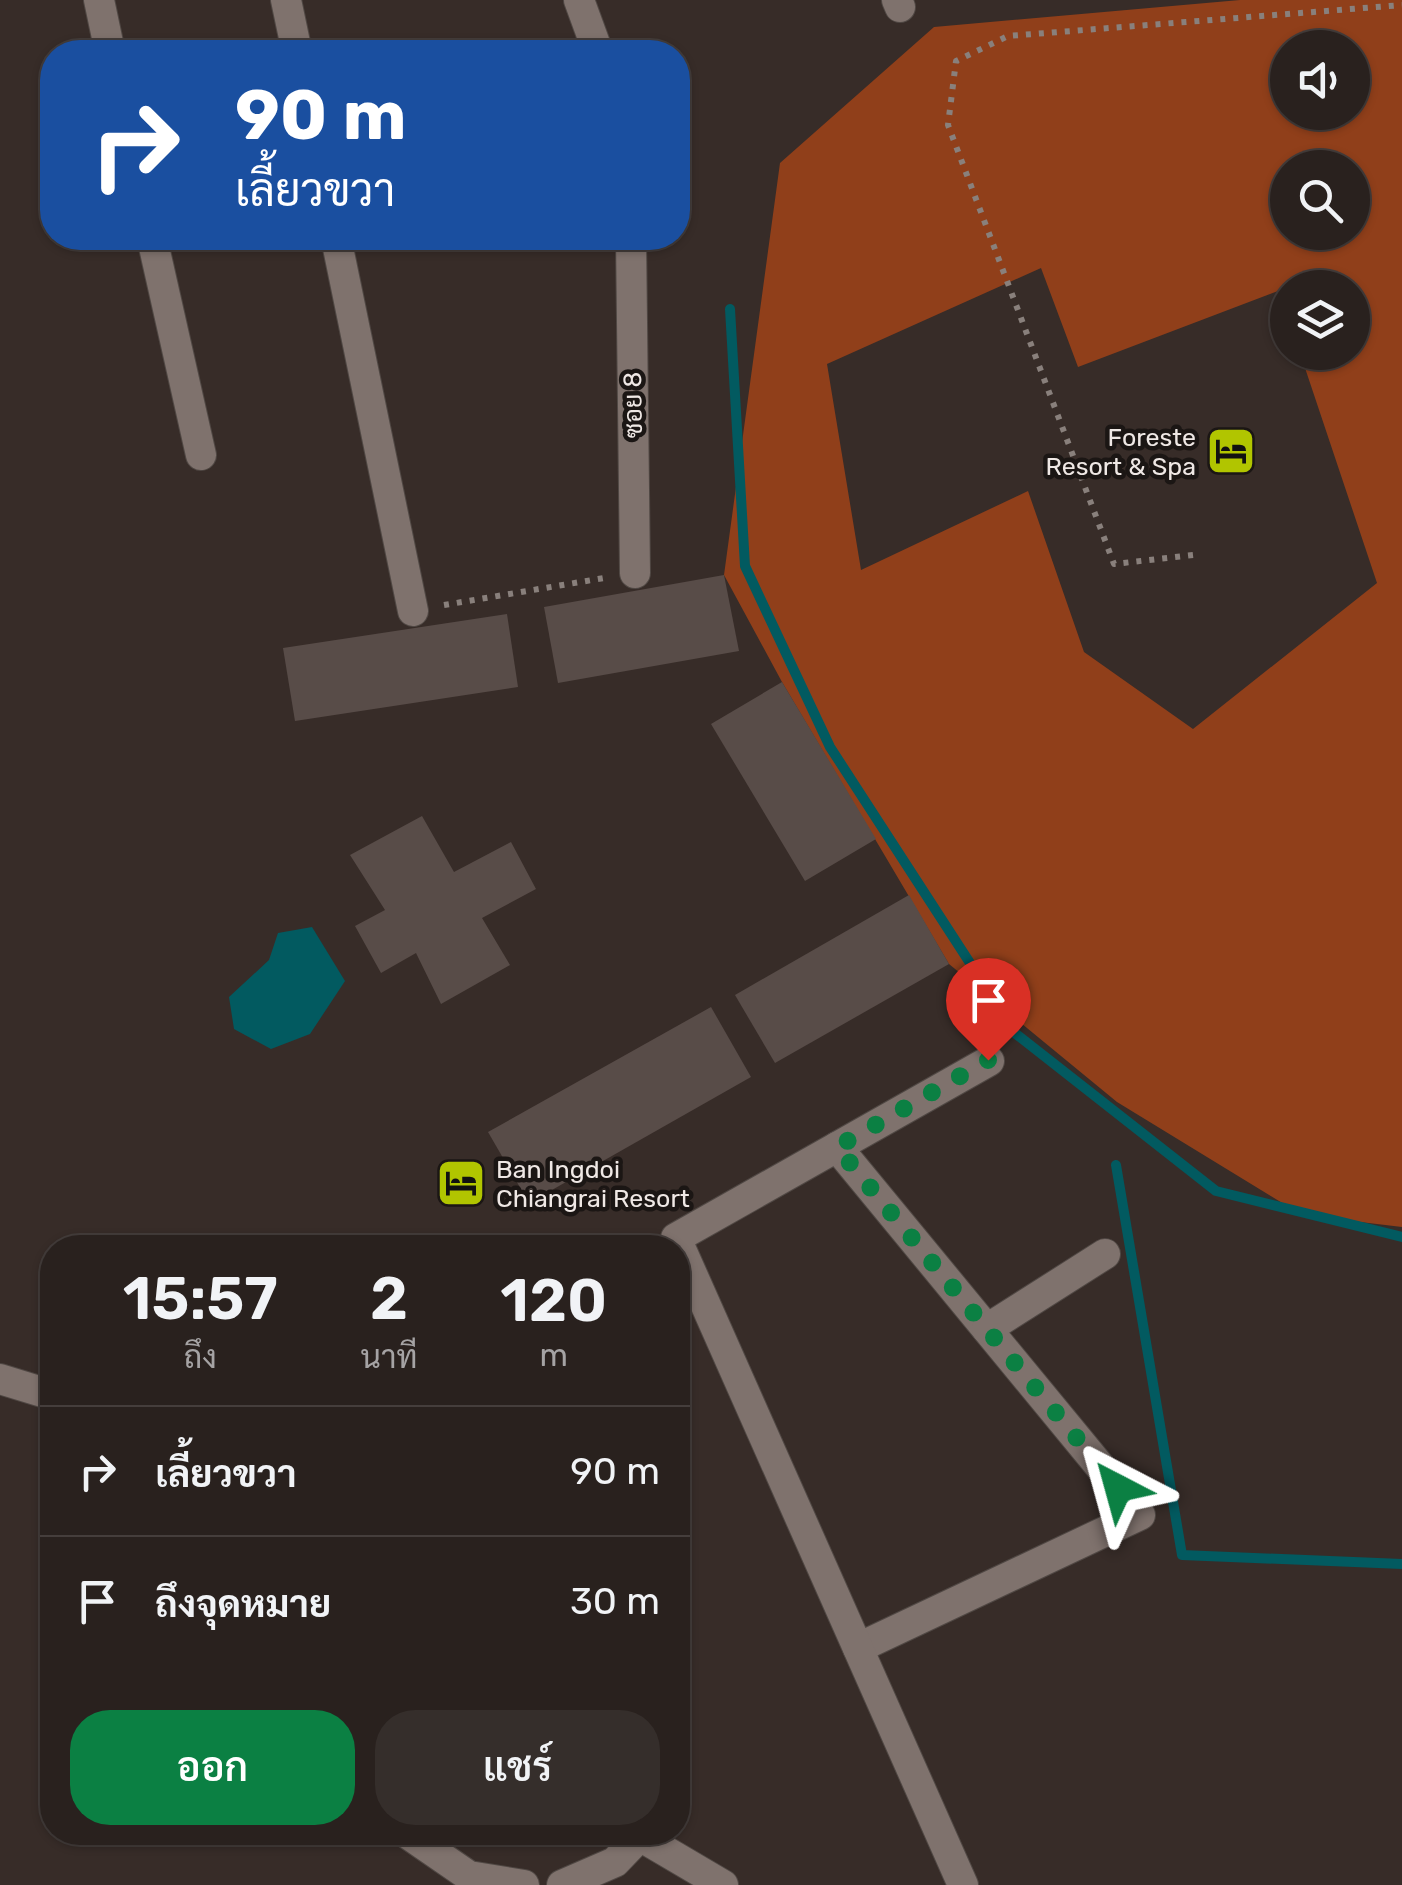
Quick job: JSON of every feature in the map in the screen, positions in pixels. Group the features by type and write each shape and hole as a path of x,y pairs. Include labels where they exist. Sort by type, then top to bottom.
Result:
{"street":[{"path":"99,0 107,40"},
{"path":"286,0 294,40"},
{"path":"579,0 594,40"},
{"path":"155,250 201,455"},
{"path":"339,250 414,611"},
{"name":"ซอย 8","path":"631,250 635,572"},
{"path":"681,1235 988,1060"},
{"path":"837,1147 1140,1515 858,1648"},
{"path":"987,1330 1106,1254"},
{"path":"690,1270 963,1885"},
{"path":"0,1379 40,1392"},
{"path":"420,1845 465,1881 524,1885"},
{"path":"562,1885 615,1862 628,1845"},
{"path":"653,1845 723,1885"}],"path":[{"path":"1193,555 1114,564 948,125 956,61 1008,36 1402,5"},
{"path":"414,611 635,572"}],"shaded area":[{"path":"1240,0 1402,0 1402,1227 1302,1215 1117,1102 949,964 782,682 724,575 780,163 934,27","holes":["1041,268 1078,367 1270,294 1270,270 1370,270 1370,370 1306,370 1377,583 1193,729 1084,652 1028,491 861,570 827,364"]}],"water":[{"path":"312,927 345,981 310,1034 271,1049 234,1029 229,997 269,960 278,933"}],"building":[{"path":"724,575 739,651 558,683 544,607"},
{"path":"507,614 518,687 295,721 283,648"},
{"path":"782,682 876,839 805,881 711,724"},
{"path":"422,816 454,872 511,842 536,889 482,918 510,965 441,1004 416,953 381,973 355,926 385,910 350,855"},
{"path":"909,895 949,964 775,1063 735,995"},
{"path":"711,1007 751,1077 529,1203 488,1132"}],"waterway":[{"path":"730,309 745,566 830,747 1016,1034 1216,1191 1402,1237"},
{"path":"1116,1165 1182,1555 1402,1564"}],"place":[{"name":"Foreste Resort & Spa","path":"1231,451"},
{"name":"Ban Ingdoi Chiangrai Resort","path":"461,1183"}],"route":[{"path":"988,1060 837,1147 1118,1488"}]}
